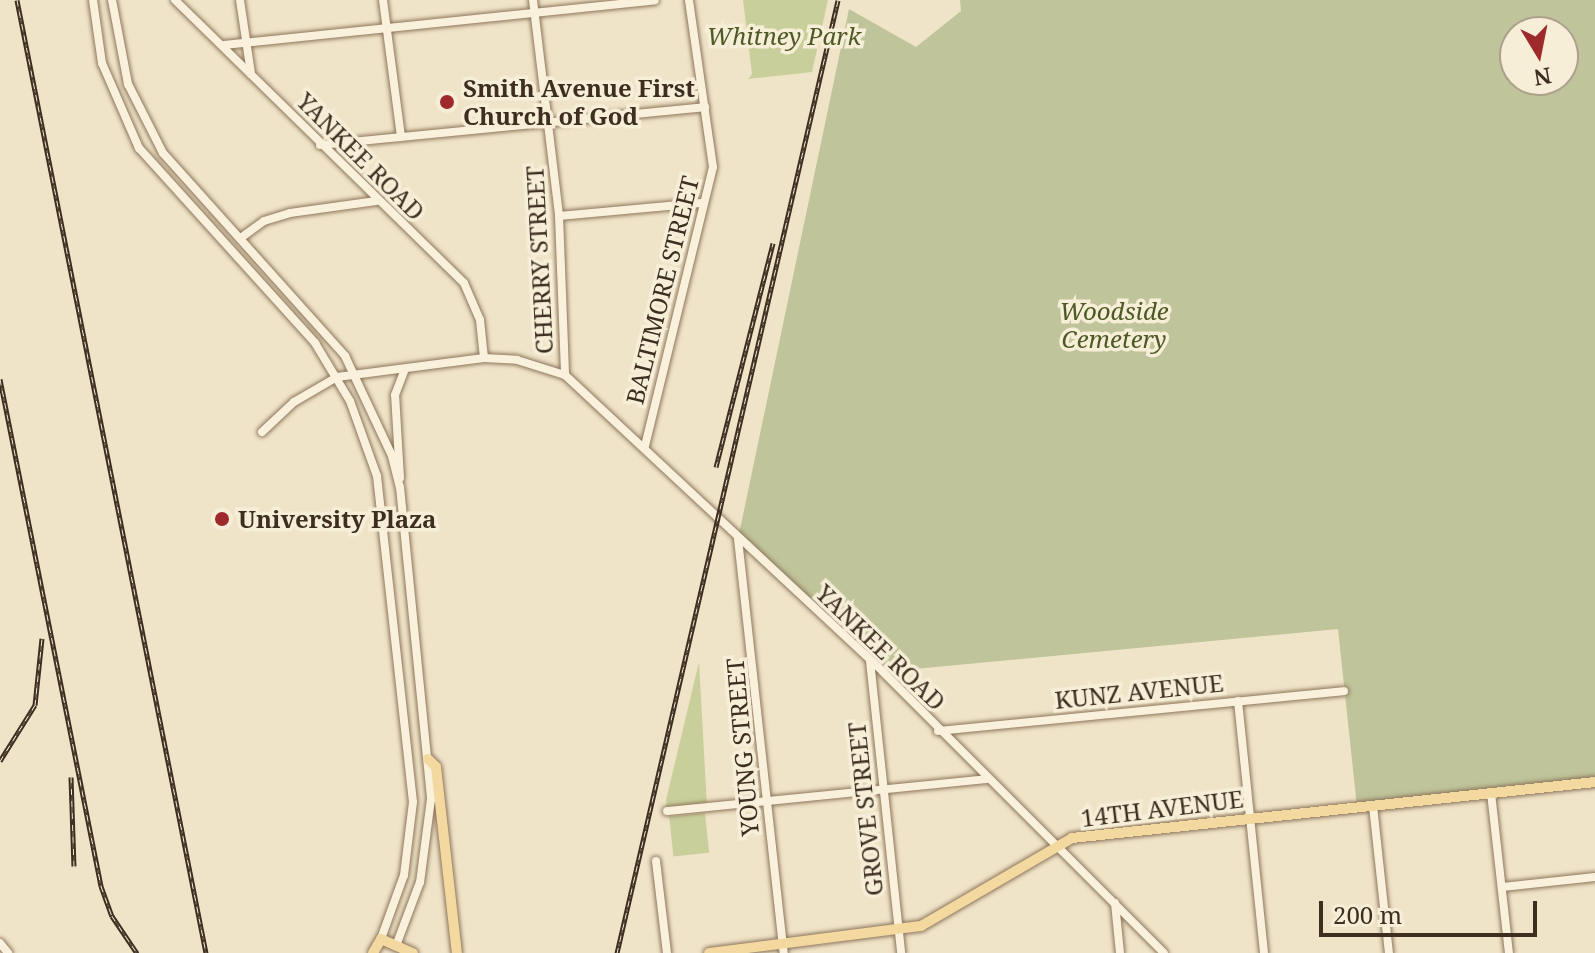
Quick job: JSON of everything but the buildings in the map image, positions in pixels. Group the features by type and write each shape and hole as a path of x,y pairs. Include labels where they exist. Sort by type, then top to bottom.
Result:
{"main road":[{"path":"428,759 436,767 457,953"},
{"name":"14TH AVENUE","path":"709,953 783,949 899,932 951,911 1055,845 1128,830 1595,782"},
{"path":"373,953 381,939 394,949 413,953"}],"street":[{"path":"93,0 102,63 139,148 305,330 337,377 377,476 412,785 407,863 381,939"},
{"path":"112,0 128,84 156,141 358,375 400,487"},
{"name":"YANKEE ROAD","path":"175,0 376,201 464,283 480,320 484,358"},
{"path":"240,0 251,75"},
{"path":"383,0 401,137"},
{"name":"CHERRY STREET","path":"533,0 559,216 565,375"},
{"path":"223,45 655,0"},
{"name":"BALTIMORE STREET","path":"645,446 713,167 689,0"},
{"path":"320,145 705,107"},
{"path":"242,237 264,221 290,213 376,201"},
{"path":"559,216 703,203"},
{"path":"262,432 294,402 337,377 484,358 517,360 565,375"},
{"path":"394,949 425,862 428,759 400,487 395,395 405,369"},
{"name":"YANKEE ROAD","path":"565,375 645,446 738,539 869,661 1164,953"},
{"name":"YOUNG STREET","path":"738,539 783,949"},
{"name":"GROVE STREET","path":"869,661 901,953"},
{"name":"KUNZ AVENUE","path":"938,731 1344,691"},
{"path":"1238,701 1264,953"},
{"path":"667,811 987,779"},
{"path":"1491,793 1509,953"},
{"path":"1373,806 1389,953"},
{"path":"656,861 667,953"},
{"path":"1502,887 1595,877"},
{"path":"1115,903 1120,953"},
{"path":"0,943 8,953"}],"green space":[{"name":"Whitney Park","path":"743,0 828,0 812,72 748,79 752,74"},
{"name":"Woodside Cemetery","path":"960,0 1595,0 1595,782 1357,807 1338,629 883,672 738,539 849,9 916,47 961,11"},
{"path":"699,662 707,806 667,811 666,800"},
{"path":"705,813 709,853 673,857 669,817"}],"railway":[{"path":"17,0 206,953"},
{"path":"617,953 838,0"},
{"path":"716,467 773,243"},
{"path":"0,379 101,886 112,916 137,953"},
{"path":"0,761 35,705 42,638"},
{"path":"71,777 74,866"}],"place":[{"name":"Smith Avenue First Church of God","path":"447,102"},
{"name":"University Plaza","path":"222,519"}]}
